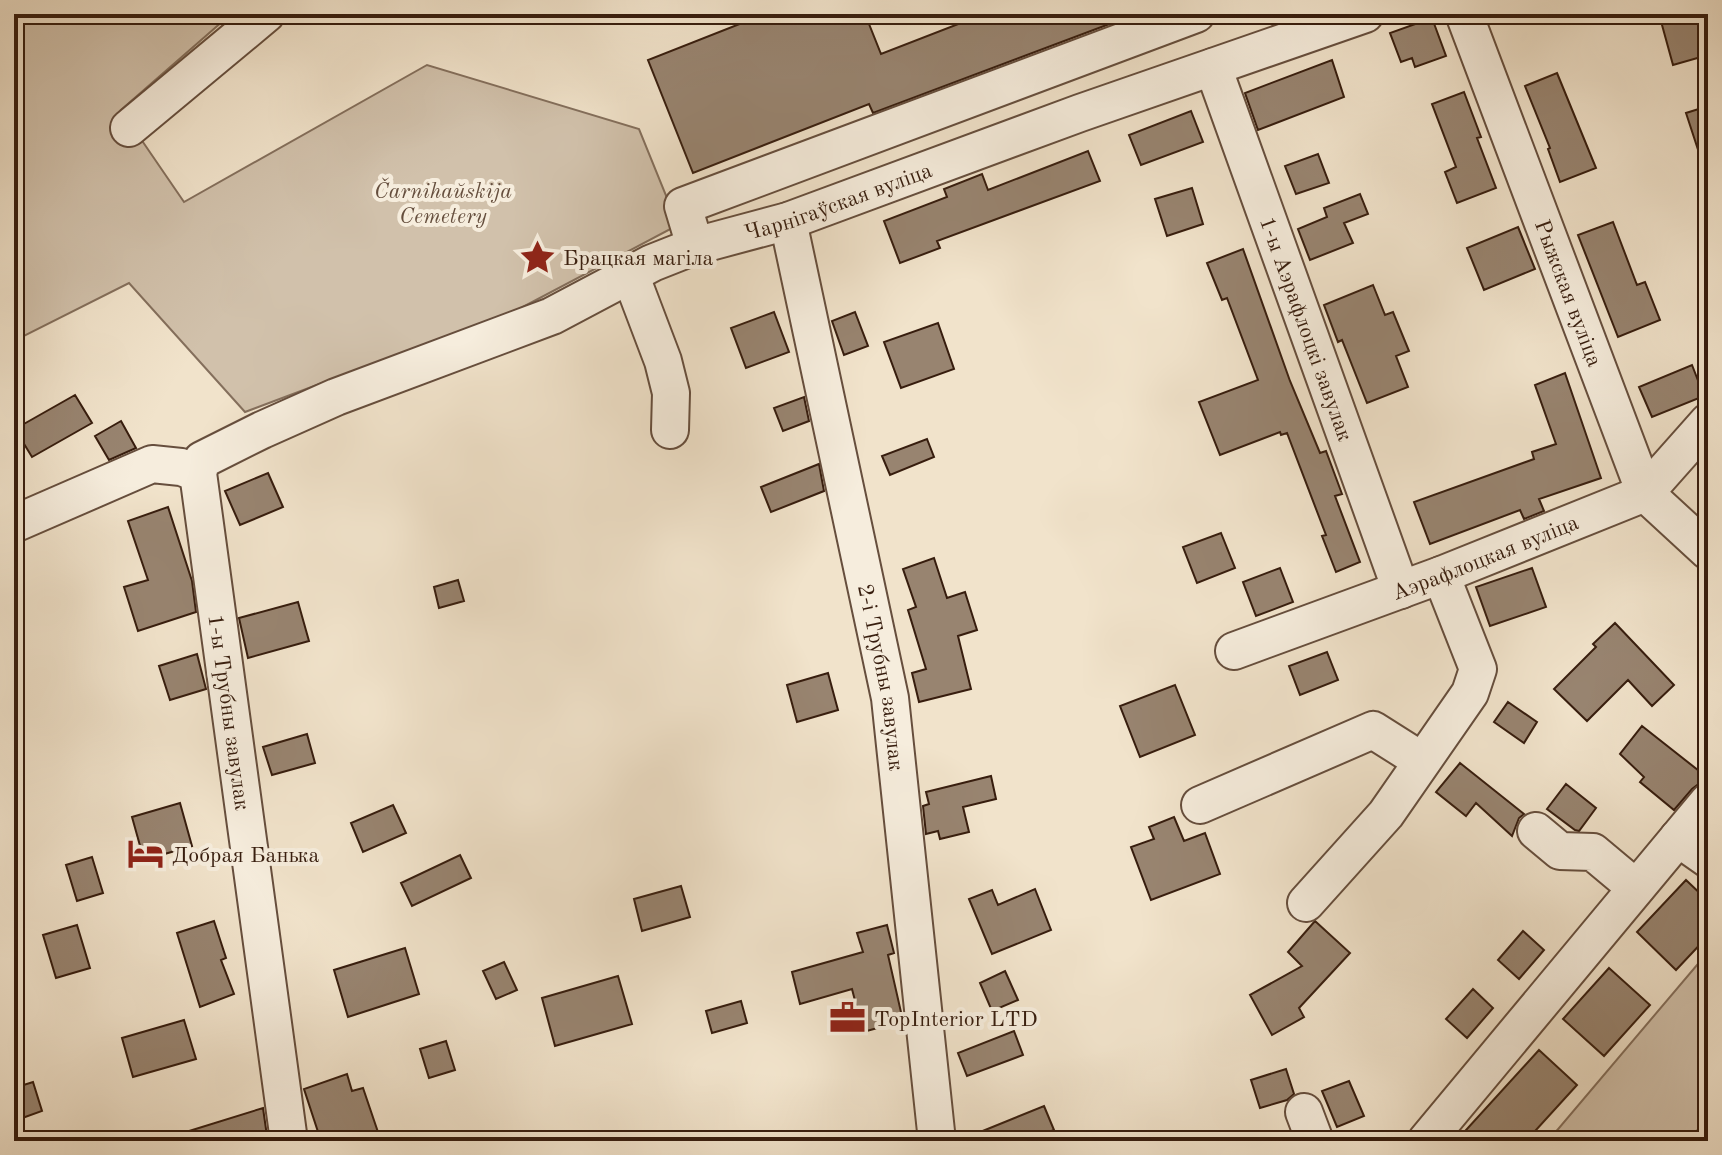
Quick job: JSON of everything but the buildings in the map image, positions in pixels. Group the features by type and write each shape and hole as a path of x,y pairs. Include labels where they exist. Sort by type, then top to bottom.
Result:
{"street":[{"path":"129,128 266,14"},
{"path":"695,246 683,206 1195,14"},
{"name":"Чарнігаўская вуліца","path":"198,473 202,460 262,430 336,397 552,316 652,263 695,246 788,221 1365,14"},
{"name":"Рыжская вуліца","path":"1464,14 1645,493 1708,551"},
{"name":"1-ы Аэрафлоцкі завулак","path":"1213,67 1401,590"},
{"name":"2-і Трубны завулак","path":"788,221 890,698 937,1141"},
{"path":"630,274 666,371 671,393 670,430"},
{"name":"Аэрафлоцкая вуліца","path":"1234,651 1441,575 1645,493 1708,422"},
{"path":"14,524 152,464 181,467 198,473"},
{"name":"1-ы Трубны завулак","path":"198,473 289,1141"},
{"path":"1306,903 1386,814 1470,693 1478,669 1441,575"},
{"path":"1200,805 1373,730 1422,761"},
{"path":"1426,1141 1708,802"},
{"path":"1536,831 1560,851 1593,852 1636,888"},
{"path":"1678,838 1708,859"}],"green space":[{"name":"Čarnihaŭskija Cemetery","path":"14,14 231,14 121,110 184,202 427,65 639,129 678,225 519,309 245,412 129,283 14,341"},
{"path":"1708,952 1708,1118 1688,1141 1548,1141"}],"place":[{"name":"Брацкая магіла","path":"537,257"},
{"name":"Добрая Банька","path":"146,854"},
{"name":"TopInterior LTD","path":"848,1018"}]}
